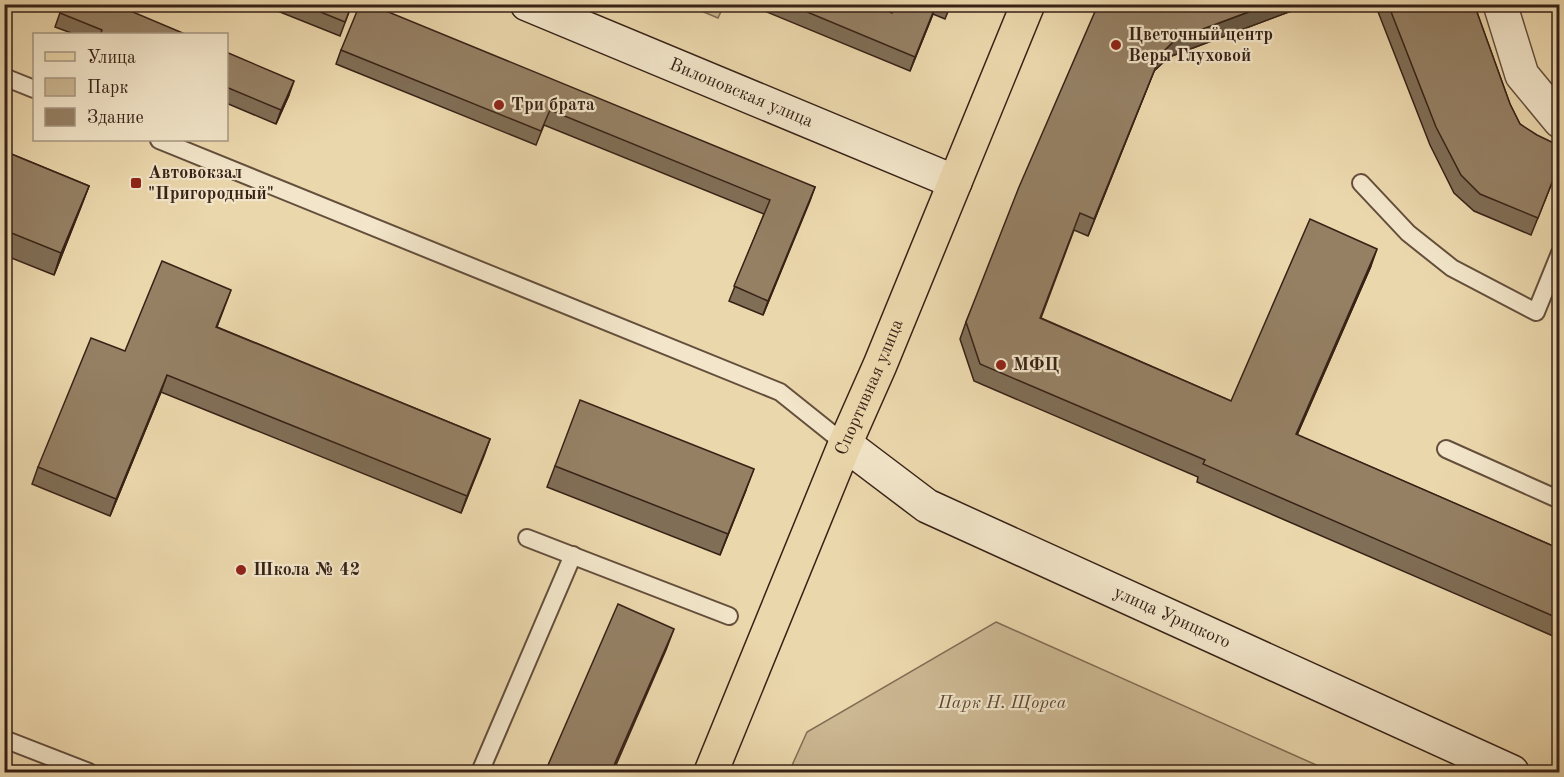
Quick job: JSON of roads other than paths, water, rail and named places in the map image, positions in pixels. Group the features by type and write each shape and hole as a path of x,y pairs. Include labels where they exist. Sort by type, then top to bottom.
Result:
{"main road":[{"name":"Вилоновская улица","path":"527,4 955,182"},
{"name":"Спортивная улица","path":"711,772 1028,4"},
{"path":"1500,4 1522,75 1560,121"},
{"name":"улица Урицкого","path":"845,444 927,506 1512,772"}],"lane":[{"path":"4,77 33,89"},
{"path":"161,141 780,392 845,444"},
{"path":"1361,183 1408,232 1452,268 1536,312 1560,253"},
{"path":"1446,449 1560,500"},
{"path":"527,538 729,616"},
{"path":"480,772 573,555"},
{"path":"4,739 89,772"}],"place":[{"name":"Цветочный центр Веры Глуховой","path":"1116,45"},
{"name":"Три брата","path":"499,105"},
{"name":"Автовокзал \"Пригородный\"","path":"136,183"},
{"name":"МФЦ","path":"1001,365"},
{"name":"Школа № 42","path":"241,570"}],"park label":[{"name":"Парк Н. Щорса","path":"1002,703"}]}
